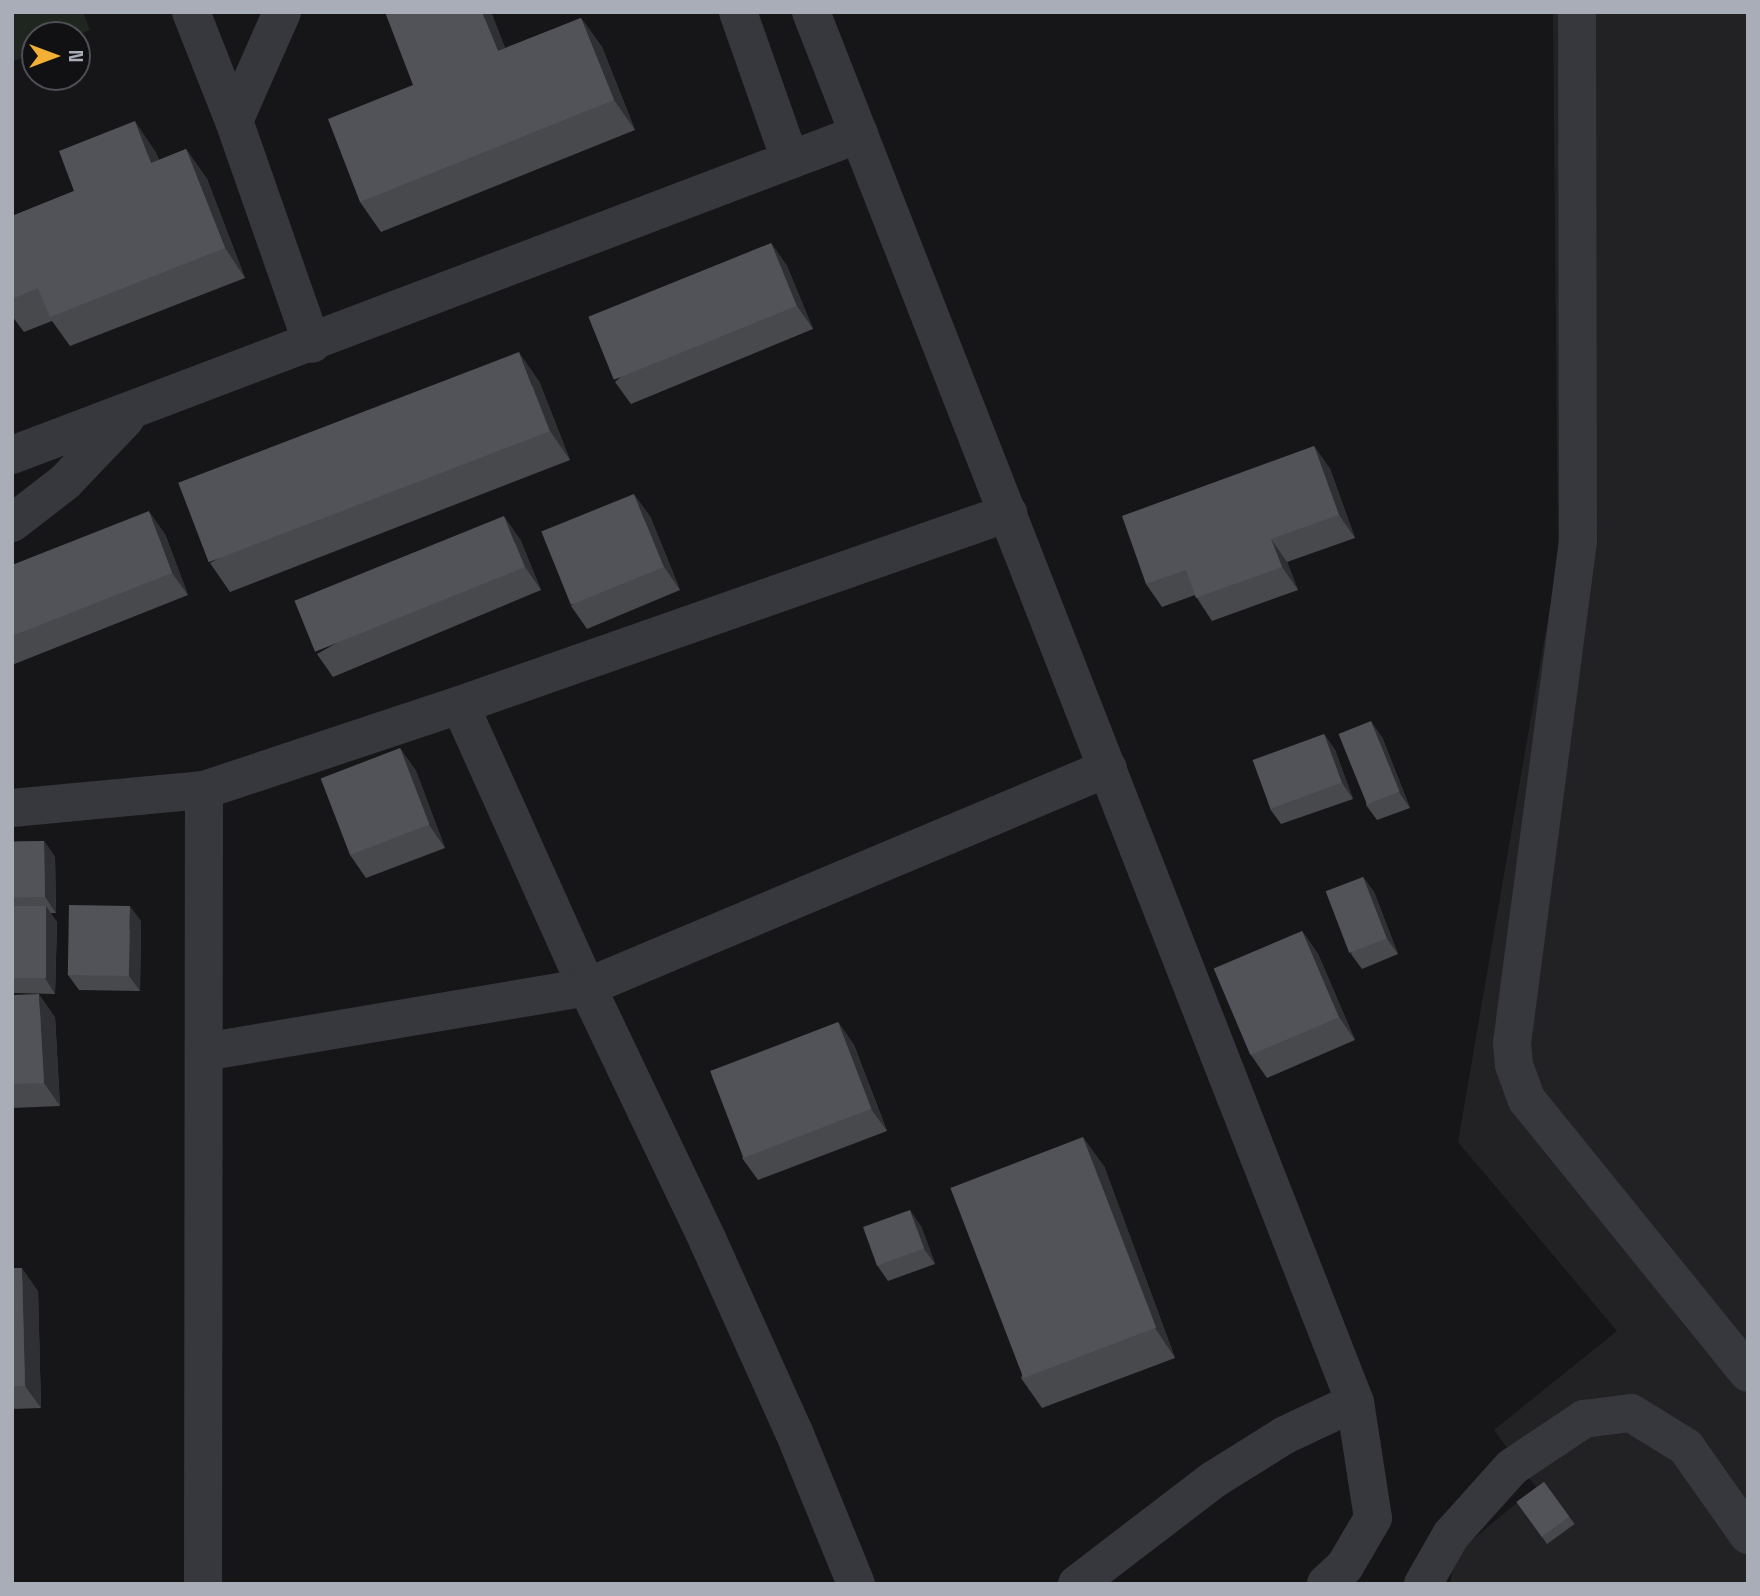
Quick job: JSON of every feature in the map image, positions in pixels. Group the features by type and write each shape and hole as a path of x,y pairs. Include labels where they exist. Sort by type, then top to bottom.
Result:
{"street":[{"path":"191,12 234,121 312,344"},
{"path":"234,121 282,12"},
{"path":"738,12 790,160"},
{"path":"811,12 1355,1402 1373,1518 1345,1566 1326,1584"},
{"path":"1577,12 1578,551 1512,1043 1514,1065 1527,1100 1748,1374"},
{"path":"12,455 312,344 859,134"},
{"path":"12,523 65,482 134,410"},
{"path":"12,808 204,790 460,705 1008,513"},
{"path":"460,705 587,987 714,1254 794,1432 856,1584"},
{"path":"204,1052 587,987 1108,768"},
{"path":"203,1584 204,790"},
{"path":"1077,1584 1213,1480 1285,1435 1355,1402"},
{"path":"1423,1584 1451,1535 1512,1467 1584,1419 1631,1413 1686,1447 1748,1535"}],"shaded area":[{"path":"12,12 83,12 86,21 21,21 21,58 12,62"},
{"path":"1553,12 1748,12 1748,1584 1450,1584 1455,1554 1536,1487 1494,1430 1617,1331 1458,1142 1558,560"}],"building":[{"path":"385,12 482,12 498,51 581,18 614,100 360,202 328,119 413,85"},
{"path":"135,121 151,163 186,149 225,248 50,317 38,288 12,299 12,216 74,191 59,151"},
{"path":"771,243 796,306 614,380 588,317"},
{"path":"519,352 549,431 209,562 178,483"},
{"path":"1314,446 1339,515 1271,539 1282,567 1196,598 1186,570 1146,584 1122,516"},
{"path":"634,494 664,567 571,605 541,531"},
{"path":"149,511 172,573 12,636 12,565"},
{"path":"504,516 525,567 315,652 294,601"},
{"path":"1371,721 1399,791 1367,805 1339,734"},
{"path":"1324,734 1342,783 1270,809 1253,760"},
{"path":"400,748 429,825 350,855 321,778"},
{"path":"44,841 45,897 13,898 12,842"},
{"path":"1363,877 1387,939 1349,953 1326,891"},
{"path":"69,905 130,906 129,976 68,975"},
{"path":"12,906 46,906 46,978 12,978"},
{"path":"1302,931 1339,1018 1250,1055 1214,969"},
{"path":"39,994 44,1083 12,1084 12,995"},
{"path":"838,1022 871,1109 743,1158 710,1071"},
{"path":"1083,1137 1156,1327 1024,1378 950,1188"},
{"path":"910,1210 924,1249 877,1266 863,1227"},
{"path":"12,1268 22,1268 25,1386 12,1386"},
{"path":"1544,1482 1569,1517 1542,1537 1516,1502"}]}
